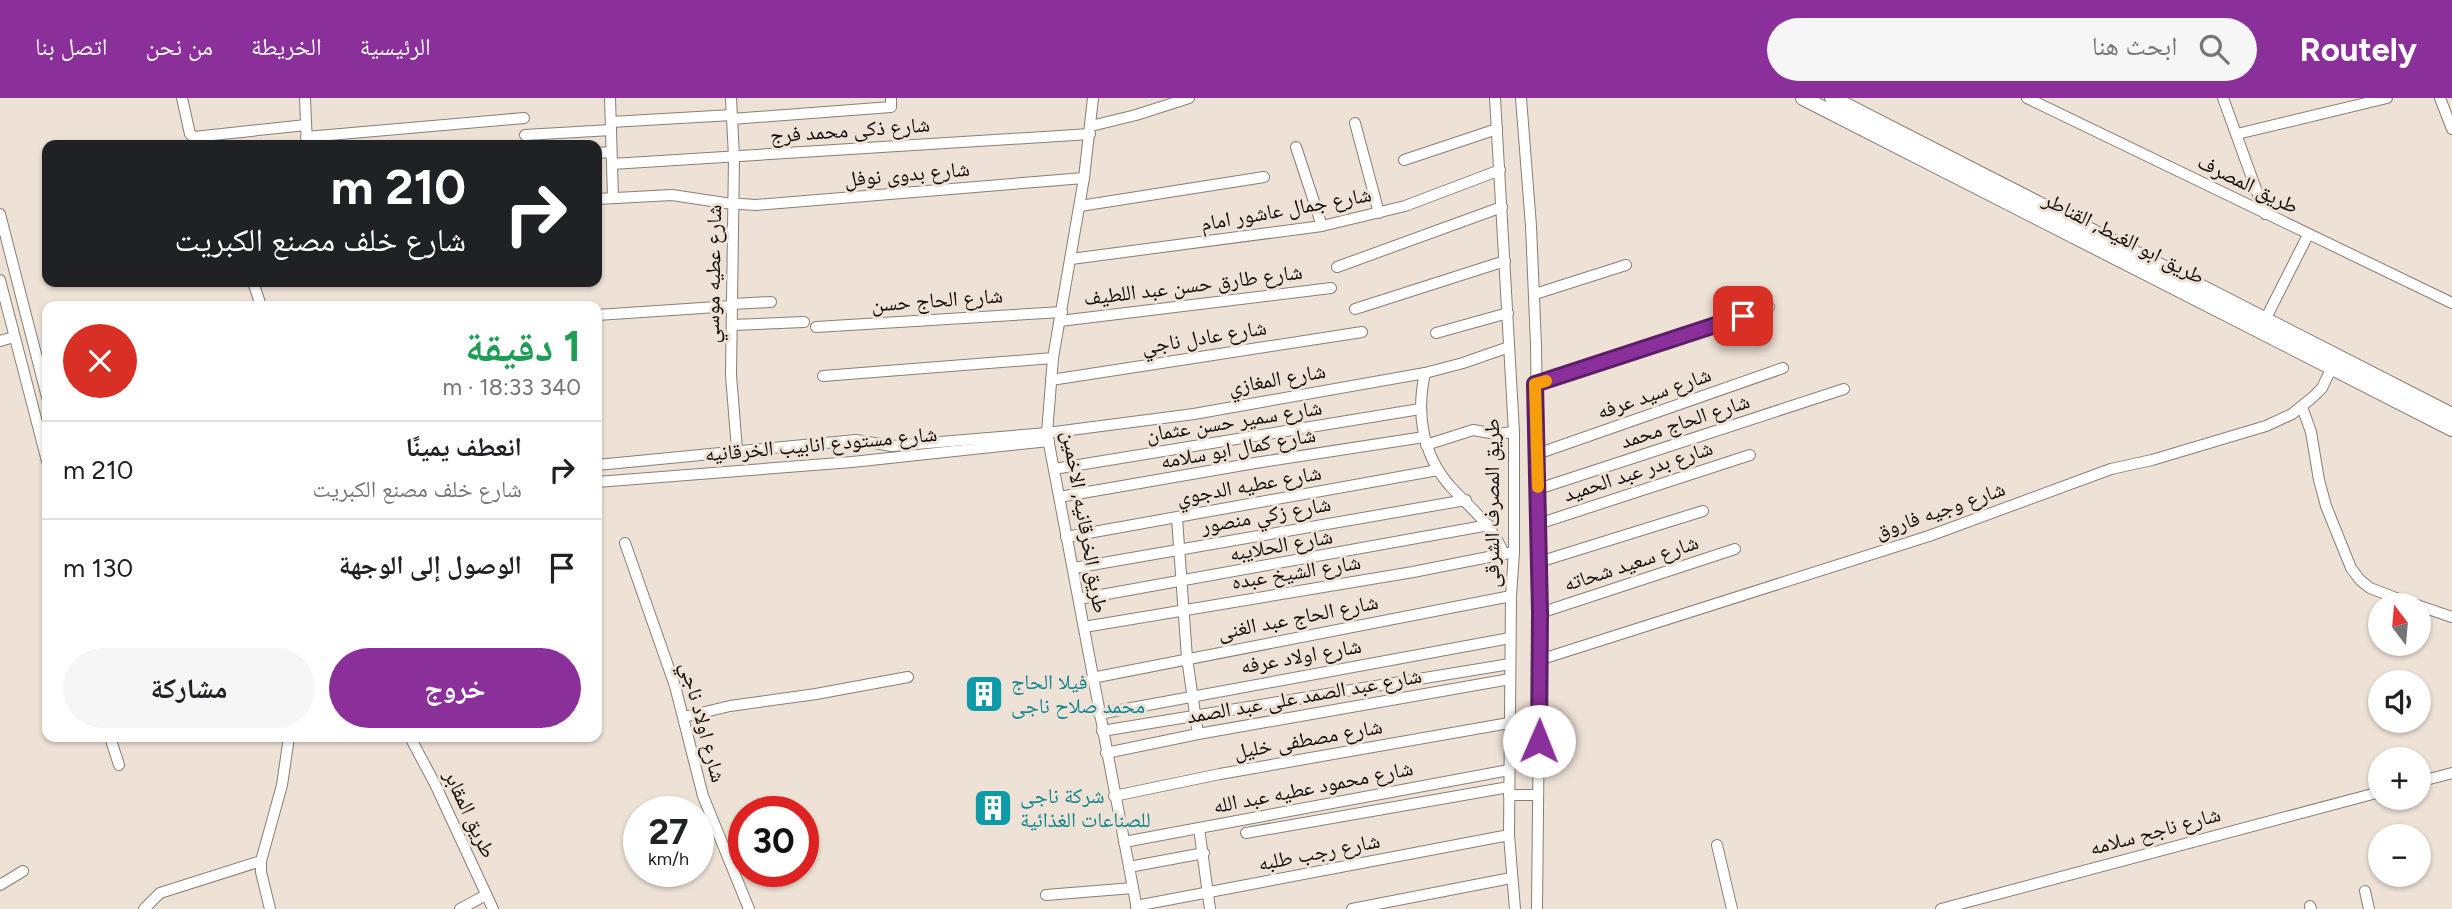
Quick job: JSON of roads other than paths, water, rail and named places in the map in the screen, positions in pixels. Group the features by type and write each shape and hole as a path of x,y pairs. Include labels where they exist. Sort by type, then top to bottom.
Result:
{"main road":[{"name":"طريق ابو الغيط, القناطر","path":"1803,98 2332,367 2429,410"},
{"name":"طريق ابو الغيط, القناطر","path":"1832,98 2265,320 2429,410"},
{"path":"2429,410 2452,415"},
{"path":"2429,410 2452,429"}],"street":[{"path":"182,98 190,134 194,137 306,125"},
{"path":"305,98 306,140"},
{"path":"610,98 613,197"},
{"name":"شارع عطيه موسي","path":"731,98 734,157 731,375 737,450"},
{"name":"طريق الخرقانيه, الاخمين","path":"1093,98 1080,206 1053,358 1048,437 1137,907"},
{"name":"شارع ذكى محمد فرج","path":"612,164 1091,130 1189,98"},
{"name":"طريق المصرف الشرقى","path":"1496,98 1514,432 1509,553 1509,835 1514,909"},
{"name":"طريق المصرف الشرقى","path":"1521,98 1535,294 1540,613 1537,909"},
{"name":"طريق المصرف","path":"2027,98 2452,303"},
{"path":"2222,98 2265,214"},
{"path":"2237,134 2387,98"},
{"path":"2440,98 2452,130"},
{"path":"525,135 546,140 611,126 891,102"},
{"path":"315,140 524,118"},
{"path":"1355,123 1379,214"},
{"path":"1404,160 1497,129"},
{"path":"1296,148 1322,226"},
{"path":"602,153 611,152"},
{"name":"شارع جمال عاشور امام","path":"1071,259 1322,226 1379,214 1500,170"},
{"path":"1080,206 1264,177"},
{"name":"شارع بدوى نوفل","path":"602,198 672,195 756,205 1084,178"},
{"path":"1337,267 1502,207"},
{"path":"0,214 42,378"},
{"path":"2265,320 2308,234"},
{"path":"1355,309 1505,261"},
{"path":"1535,294 1626,265"},
{"path":"0,280 42,442"},
{"name":"شارع طارق حسن عبد اللطيف","path":"1061,316 1331,288"},
{"path":"602,315 771,302"},
{"path":"1535,384 1769,307"},
{"path":"8,313 24,308"},
{"path":"1436,333 1508,313"},
{"name":"شارع الحاج حسن","path":"816,327 1061,316"},
{"path":"732,325 804,322"},
{"name":"شارع عادل ناجي","path":"1051,380 1362,332"},
{"path":"0,341 14,337"},
{"name":"شارع المغازي","path":"1048,437 1425,373 1509,347"},
{"path":"823,376 1053,358"},
{"name":"شارع وجيه فاروق","path":"1539,660 1929,536 2111,469 2152,460 2266,426 2302,407 2322,388 2332,367"},
{"name":"شارع سيد عرفه","path":"1537,454 1783,368"},
{"path":"1425,373 1420,409 1425,441 1438,470 1489,525 1509,553"},
{"name":"شارع الحاج محمد","path":"1538,489 1844,389"},
{"path":"2302,407 2311,432 2326,506 2351,568 2370,588 2452,617"},
{"name":"شارع سمير حسن عثمان","path":"1054,469 1420,409"},
{"name":"شارع كمال ابو سلامه","path":"1059,497 1255,463 1425,441 1474,430 1496,434 1514,432"},
{"name":"شارع مستودع انابيب الخرقانيه","path":"602,464 856,440 892,446 1048,437"},
{"name":"شارع مستودع انابيب الخرقانيه","path":"602,482 852,462 1048,437"},
{"name":"شارع بدر عبد الحميد","path":"1538,524 1750,455"},
{"name":"شارع عطيه الدجوي","path":"1066,537 1438,470"},
{"name":"شارع زكي منصور","path":"1074,568 1466,500"},
{"path":"1539,562 1703,511"},
{"path":"1177,518 1187,658 1198,734"},
{"name":"شارع الحلايبه","path":"1079,600 1489,525"},
{"name":"شارع اولاد ناجي","path":"625,543 684,717 703,796 749,909"},
{"name":"شارع سعيد شحاته","path":"1540,613 1735,548"},
{"name":"شارع الشيخ عبده","path":"1084,627 1413,572 1509,553"},
{"name":"شارع الحاج عبد الغنى","path":"1092,678 1511,596"},
{"name":"شارع اولاد عرفه","path":"1099,714 1510,638"},
{"path":"1102,731 1510,664"},
{"path":"684,717 730,706 908,677"},
{"name":"شارع عبد الصمد على عبد الصمد","path":"1106,753 1198,734 1510,679"},
{"name":"شارع مصطفى خليل","path":"1114,796 1220,774 1509,723"},
{"path":"112,742 119,765"},
{"path":"270,909 261,861 282,785 288,742"},
{"name":"طريق المقابر","path":"413,742 435,783 493,909"},
{"name":"شارع محمود عطيه عبد الله","path":"1124,842 1509,770"},
{"path":"2431,779 2452,773"},
{"path":"1246,833 1509,791 1538,795"},
{"name":"شارع ناجح سلامه","path":"1941,909 2368,795"},
{"path":"1199,828 1210,909"},
{"name":"شارع رجب طلبه","path":"1137,907 1509,835"},
{"path":"1717,845 1732,909"},
{"path":"1129,867 1204,853"},
{"path":"144,909 160,893 261,861"},
{"path":"0,885 23,871"},
{"path":"1352,909 1511,878"},
{"path":"1046,895 1133,887"},
{"path":"2365,891 2369,909"},
{"path":"460,909 486,895"}],"place":[{"name":"فيلا الحاج محمد صلاح ناجى","path":"984,694"},
{"name":"شركة ناجى للصناعات الغذائية","path":"993,808"}]}
